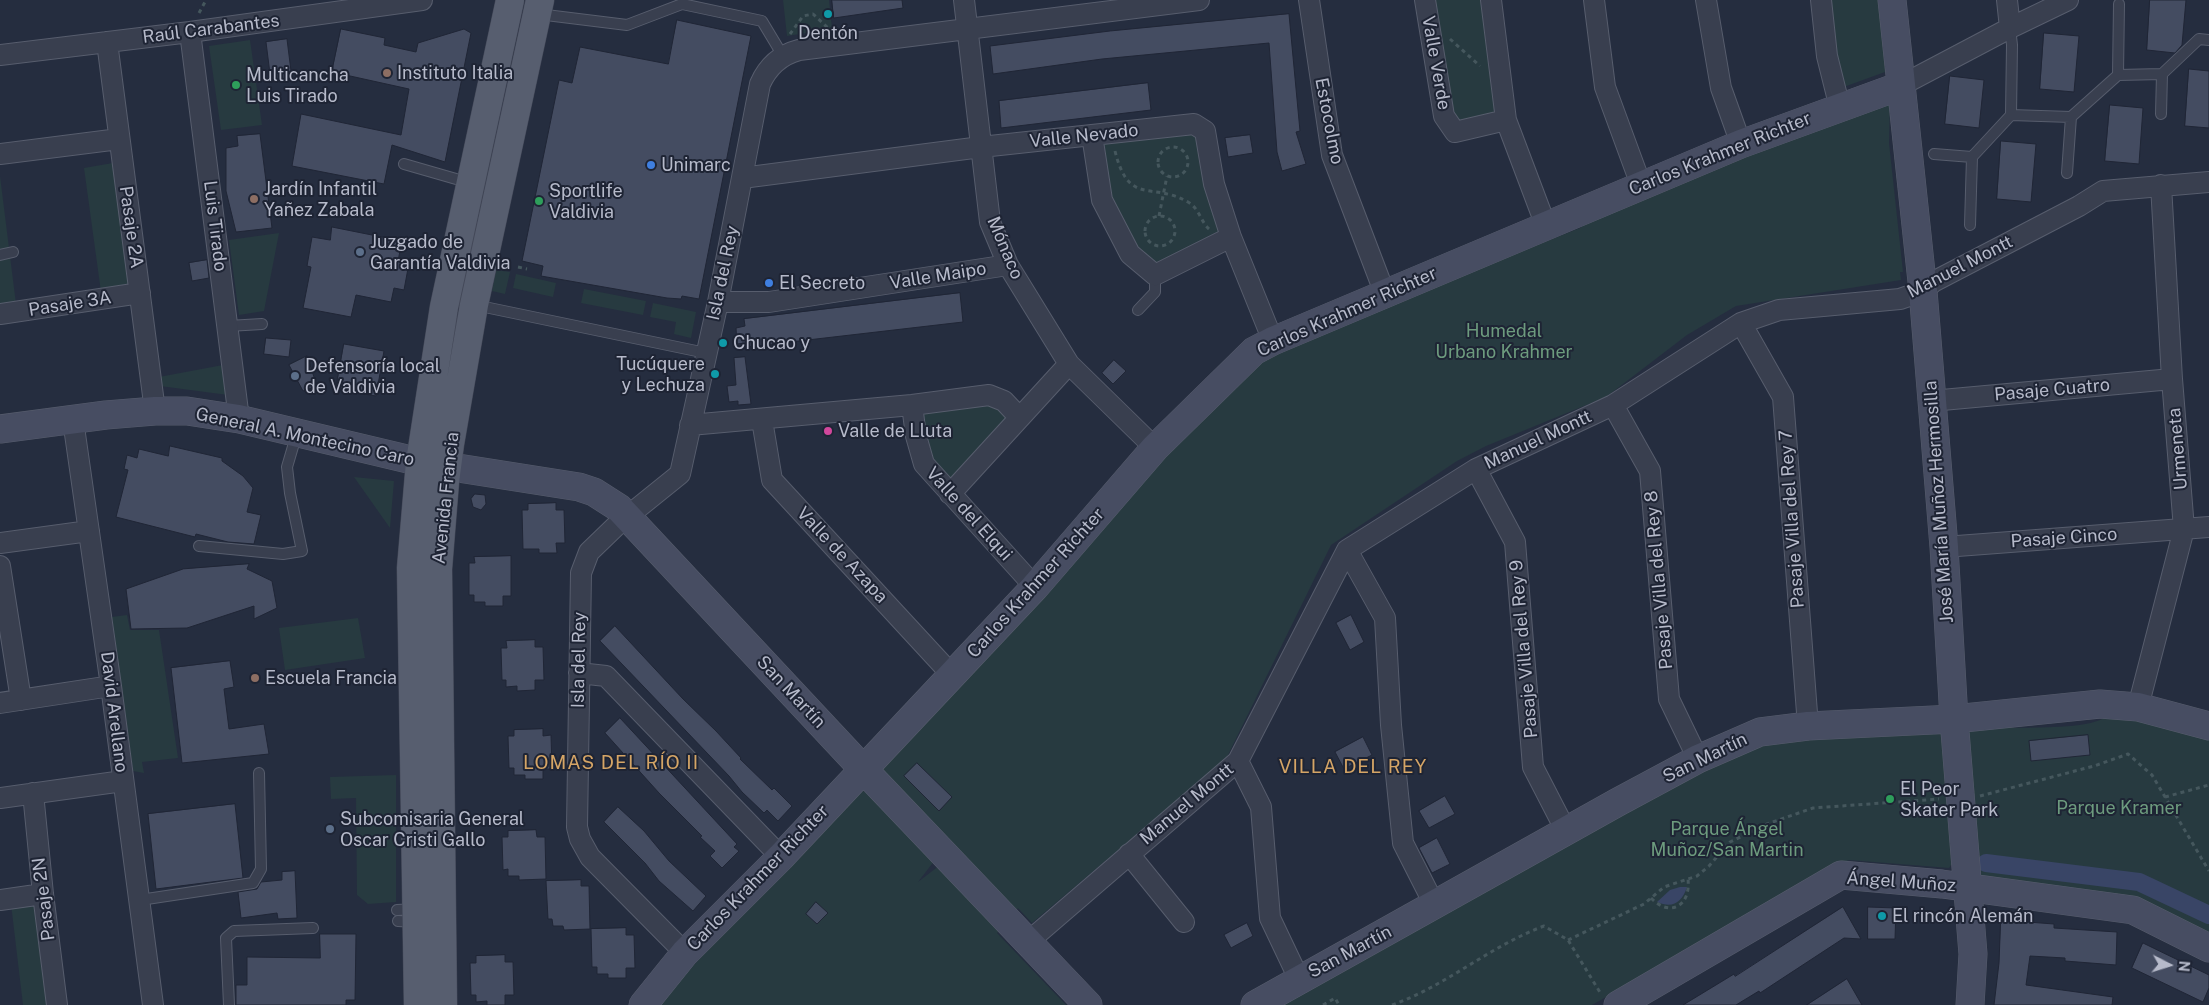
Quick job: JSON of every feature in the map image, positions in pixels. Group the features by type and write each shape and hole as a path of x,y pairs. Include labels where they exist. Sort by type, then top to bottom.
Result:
{"main road":[{"name":"Avenida Francia","path":"443,1005 429,876 411,568 420,462 444,306 510,0"},
{"name":"Avenida Francia","path":"418,1005 407,916 429,876 438,569 447,467 474,305 536,15"},
{"path":"504,26 536,15"}],"street":[{"name":"Raúl Carabantes","path":"0,55 190,32 422,0"},
{"name":"Mónaco","path":"964,0 990,222 1008,265 1069,364 1155,448"},
{"name":"Isla del Rey","path":"685,953 596,864 585,850 580,839 577,827 582,573 589,552 680,474 718,302 760,84 769,67 785,47 799,50 1198,0"},
{"name":"Estocolmo","path":"1309,0 1332,155 1385,294"},
{"path":"1491,0 1506,120 1546,226"},
{"path":"1594,0 1605,87 1641,185"},
{"path":"1706,0 1720,88 1741,144"},
{"path":"1821,0 1827,56 1840,108"},
{"name":"José María Muñoz Hermosilla","path":"1892,0 1923,291 1944,547 1954,719 1974,954 1970,1005"},
{"path":"2007,0 2010,28"},
{"name":"Carlos Krahmer Richter","path":"643,1005 685,953 781,858 1035,587 1155,448 1254,351 1273,341 1741,144 1889,92 2010,28 2068,0"},
{"name":"Valle Verde","path":"1426,10 1444,116 1455,132 1506,120"},
{"name":"Luis Tirado","path":"190,32 240,419"},
{"name":"Pasaje 2A","path":"107,42 155,411"},
{"name":"Valle Nevado","path":"742,178 981,147 1194,124 1205,131 1214,184 1231,238 1273,341"},
{"path":"1092,135 1102,200 1130,254 1155,275 1231,238"},
{"path":"0,154 119,139"},
{"name":"Manuel Montt","path":"1029,941 1238,760 1347,550 1476,469 1613,405 1741,323 1779,310 1900,298 1923,291 1933,282 2079,206 2104,190 2209,182"},
{"name":"Urmeneta","path":"2138,707 2184,528 2172,379 2161,185"},
{"name":"Valle Maipo","path":"718,302 769,302 1008,265"},
{"name":"Pasaje 3A","path":"0,314 140,293"},
{"name":"Pasaje Villa del Rey 7","path":"1741,323 1783,396 1808,726"},
{"path":"950,494 1019,416 1069,364"},
{"name":"Pasaje Cuatro","path":"1932,401 2172,379"},
{"path":"690,426 912,405 989,395 1004,401 1019,416"},
{"name":"Valle del Elqui","path":"912,405 916,436 924,464 1035,587"},
{"name":"Pasaje Villa del Rey 8","path":"1613,405 1650,471 1669,699 1698,759"},
{"name":"General A. Montecino Caro","path":"0,430 155,411 187,411 240,419 447,467"},
{"name":"David Arellano","path":"73,420 111,686 153,1005"},
{"name":"Valle de Azapa","path":"762,420 772,480 952,676"},
{"name":"San Martín","path":"447,467 579,487 608,499 628,517 863,769 1088,1005"},
{"name":"Pasaje Villa del Rey 9","path":"1476,469 1515,542 1533,767 1566,831"},
{"name":"Pasaje Cinco","path":"1944,547 2184,528 2209,528"},
{"path":"0,544 89,531"},
{"path":"1347,550 1385,618 1390,725 1403,843 1435,906"},
{"path":"0,566 21,700"},
{"path":"579,673 606,676 781,858"},
{"path":"0,703 111,686"},
{"name":"San Martín","path":"1255,1005 1698,759 1760,732 1808,726 1954,719 2100,704 2138,707 2209,726"},
{"path":"1238,760 1261,807 1270,918 1299,979"},
{"path":"0,798 123,781"},
{"name":"Pasaje 2N","path":"33,793 57,1005"},
{"path":"1129,854 1184,922"},
{"name":"Ángel Muñoz","path":"1611,1002 1841,875 1969,887 2133,910 2209,948"},
{"path":"0,900 43,894"}],"lane":[{"path":"536,15 627,25 682,4 762,21 785,47"},
{"path":"2118,75 2119,4"},
{"path":"1970,225 1972,157 2011,115 2012,45 2010,28"},
{"path":"2011,115 2071,117 2118,75 2162,74 2199,39 2209,40"},
{"path":"2161,114 2162,74"},
{"path":"2067,173 2071,117"},
{"path":"1934,154 1972,157"},
{"path":"404,164 470,183"},
{"path":"0,255 13,252"},
{"path":"1138,310 1155,292 1155,275"},
{"path":"474,305 706,353"},
{"path":"228,326 262,324"},
{"path":"199,546 283,554 302,551 290,493 287,467 297,432"},
{"path":"140,900 252,883 261,870 259,774"},
{"path":"229,1005 226,938 234,931 313,928"}],"path":[{"path":"1426,10 1501,85"},
{"path":"785,47 803,16 813,14 832,32"},
{"path":"1092,135 1115,151 1118,166 1128,182 1138,190 1177,197 1190,203 1199,212 1207,228 1231,238"},
{"path":"1175,147 1180,149 1186,156 1187,166 1185,171 1177,176 1167,176 1163,174 1158,165 1159,156 1166,149 1175,147"},
{"path":"1159,216 1172,221 1176,230 1173,239 1165,245 1155,244 1147,238 1146,233 1147,224 1159,216 1167,176"},
{"path":"518,267 527,269"},
{"path":"1976,797 2076,771 2128,754 2152,775 2209,871"},
{"path":"2165,797 2209,785"},
{"path":"1568,940 1644,904 1664,888 1697,876 1710,866 1730,842 1767,824 1813,808 1939,799"},
{"path":"1651,898 1663,908 1672,908 1680,905 1686,900 1690,890 1688,879"},
{"path":"1392,1005 1418,996 1524,934 1544,926 1568,940 1611,1002"},
{"path":"1323,1005 1335,998 1339,1005"}],"green space":[{"path":"783,0 829,0 832,29 787,36"},
{"path":"1432,0 1484,0 1499,111 1461,125 1446,112"},
{"path":"1829,0 1883,0 1889,61 1885,72 1841,88"},
{"name":"Multicancha Luis Tirado","path":"250,40 262,125 221,130 209,46"},
{"name":"Humedal Urbano Krahmer","path":"1890,101 1889,143 1903,272 1900,272 1901,280 1736,306 1687,335 1606,397 1486,446 1457,461 1331,545 1226,759 1032,923 1018,908 997,933 1066,1005 658,1005 739,915 799,859 860,791 874,792 935,860 918,882 953,855 879,772 1163,453 1261,355 1580,228 1629,196"},
{"path":"1187,130 1199,141 1221,227 1217,240 1160,264 1148,261 1140,254 1109,203 1101,147 1105,139"},
{"path":"113,163 132,287 101,292 84,168"},
{"path":"0,176 16,304 0,306"},
{"path":"279,233 264,311 239,315 229,240"},
{"path":"496,270 510,272 505,294 492,291"},
{"path":"516,274 556,283 553,297 513,288"},
{"path":"584,289 646,301 643,315 581,303"},
{"path":"653,303 696,312 691,338 674,334 676,322 650,317"},
{"path":"223,365 228,395 160,386 159,377"},
{"path":"991,400 1007,411 1006,423 955,480 946,481 926,460 918,420 925,408"},
{"path":"354,477 394,481 390,528"},
{"path":"127,615 130,630 159,630 178,758 142,762 144,773 133,771 112,617"},
{"path":"358,618 365,658 285,670 279,628"},
{"path":"2104,718 2165,722 2167,729 2209,739 2209,939 1977,875 1976,868 1951,865 1949,868 1849,860 1592,1005 1272,1005 1753,743 2010,725 2014,728 2060,727 2096,722"},
{"path":"396,775 396,902 368,904 357,895 356,798 331,799 330,777"},
{"path":"39,900 51,1005 23,1005 11,904"}],"water":[{"path":"1687,887 1680,900 1676,903 1668,905 1657,902 1670,890"}],"building":[{"path":"832,0 902,0 903,8 834,18"},
{"path":"2150,0 2186,0 2182,45 2175,53 2147,50"},
{"path":"1289,14 1300,131 1296,132 1306,164 1282,171 1277,152 1269,43 1102,59 993,74 990,46 1110,31"},
{"name":"Unimarc","path":"677,20 751,36 699,299 682,296 681,299 667,298 541,276 543,266 522,261 559,80 572,83 580,47 668,64"},
{"path":"341,29 385,38 384,45 416,52 418,43 464,29 471,33 445,162 392,145 384,184 292,166 301,114 401,135 409,89 332,72"},
{"path":"2044,33 2079,36 2074,92 2040,89"},
{"path":"287,39 292,79 271,82 266,42"},
{"path":"2189,69 2209,71 2209,128 2185,126"},
{"path":"1950,76 1984,80 1979,128 1945,124"},
{"path":"1148,83 1151,110 1001,128 999,101"},
{"path":"2110,105 2143,108 2139,164 2105,161"},
{"path":"260,134 272,228 236,232 226,191 226,148 238,146 237,136"},
{"path":"1250,135 1253,153 1228,157 1225,138"},
{"path":"2001,141 2036,144 2031,202 1997,199"},
{"path":"332,227 402,241 398,261 409,263 404,290 394,288 391,302 356,295 351,317 303,308 311,267 307,266 312,237 330,240"},
{"path":"207,260 209,278 192,281 189,263"},
{"path":"960,293 963,322 747,347 746,343 737,344 736,328 745,326 744,319"},
{"path":"266,338 291,340 289,357 264,354"},
{"path":"344,344 384,351 376,396 336,389"},
{"path":"307,356 317,386 303,391 289,365"},
{"path":"745,357 751,404 738,405 738,401 729,402 727,386 736,385 734,358"},
{"path":"1114,360 1126,371 1113,384 1102,373"},
{"path":"170,446 222,458 222,461 243,476 253,488 247,512 261,515 254,544 228,542 196,534 195,537 116,517 128,470 124,469 127,455 137,458 139,449 168,456"},
{"path":"475,494 485,495 486,504 481,510 473,507 471,499"},
{"path":"556,503 556,510 564,510 565,543 556,543 557,553 539,553 539,549 523,549 522,510 528,510 528,504"},
{"path":"511,556 511,596 503,596 503,606 485,606 485,602 474,602 474,595 469,595 469,563 475,563 474,557"},
{"path":"249,564 247,569 272,581 277,608 254,619 254,606 187,628 131,629 126,589 183,569"},
{"path":"1351,615 1364,642 1350,650 1336,623"},
{"path":"615,626 683,699 716,731 740,759 772,790 774,788 792,806 778,821 767,810 764,813 742,792 600,641"},
{"path":"535,640 535,647 543,647 544,680 535,680 535,690 517,691 517,686 506,687 506,680 502,680 501,648 507,648 506,641"},
{"path":"230,661 234,687 224,689 229,729 264,724 269,754 182,763 171,668"},
{"path":"620,718 737,844 734,847 739,851 722,868 710,856 715,851 700,837 702,836 659,793 605,733"},
{"path":"543,729 543,736 551,735 552,769 543,769 543,779 525,779 525,775 514,775 514,768 509,768 508,736 514,736 514,730"},
{"path":"2088,735 2090,755 2031,761 2029,741"},
{"path":"1363,737 1372,755 1344,769 1335,752"},
{"path":"917,763 952,797 939,811 904,776"},
{"path":"1445,796 1455,814 1429,828 1419,811"},
{"path":"235,804 243,878 156,889 148,814"},
{"path":"618,807 644,831 669,861 706,896 693,911 659,881 645,863 604,822"},
{"path":"536,830 537,837 545,837 546,879 519,880 519,876 508,876 508,869 503,870 502,837 508,837 508,831"},
{"path":"1437,838 1450,864 1432,873 1419,848"},
{"path":"295,871 297,918 278,919 277,913 241,918 238,892 257,889 261,882 282,880 282,872"},
{"path":"581,880 581,886 589,886 590,929 564,930 563,926 553,926 552,919 548,919 546,881"},
{"path":"816,902 828,913 817,924 806,914"},
{"path":"1843,907 1861,939 1844,938 1760,993 1759,991 1736,1005 1683,1005 1734,974 1735,976"},
{"name":"El rincón Alemán","path":"1868,907 1896,908 1895,939 1868,939"},
{"path":"2001,920 2054,924 2054,928 2117,932 2116,965 2065,961 2065,958 2030,956 2026,985 2113,997 2112,1005 1994,1005 1999,963"},
{"path":"1247,923 1253,936 1231,948 1224,935"},
{"path":"626,928 626,935 634,935 635,968 626,968 626,978 608,978 608,974 597,974 597,967 592,967 591,929"},
{"path":"320,934 356,934 355,1000 346,1000 346,1005 236,1005 236,985 247,985 247,957 320,958"},
{"path":"2143,943 2209,975 2209,988 2203,1002 2132,968"},
{"path":"505,955 505,962 513,962 514,995 505,995 505,1005 487,1005 487,1001 476,1002 476,995 471,995 470,963 476,963 476,956"},
{"path":"1847,979 1862,1005 1807,1005"}],"waterway":[{"path":"1986,863 2139,882 2209,915"}],"place":[{"name":"Dentón","path":"828,14"},
{"name":"Instituto Italia","path":"387,73"},
{"name":"Multicancha Luis Tirado","path":"236,85"},
{"name":"Unimarc","path":"651,165"},
{"name":"Jardín Infantil Yañez Zabala","path":"254,199"},
{"name":"Sportlife Valdivia","path":"539,201"},
{"name":"Juzgado de Garantía Valdivia","path":"360,252"},
{"name":"El Secreto","path":"769,283"},
{"name":"Chucao y","path":"723,343"},
{"name":"Tucúquere y Lechuza","path":"715,374"},
{"name":"Defensoría local de Valdivia","path":"295,376"},
{"name":"Valle de Lluta","path":"828,431"},
{"name":"Escuela Francia","path":"255,678"},
{"name":"El Peor Skater Park","path":"1890,799"},
{"name":"Subcomisaria General Oscar Cristi Gallo","path":"330,829"},
{"name":"El rincón Alemán","path":"1882,916"}],"district":[{"name":"LOMAS DEL RÍO II","path":"611,763"},
{"name":"VILLA DEL REY","path":"1353,767"}],"park label":[{"name":"Parque Kramer","path":"2119,808"},
{"name":"Parque Ángel Muñoz/San Martin","path":"1727,840"}]}
